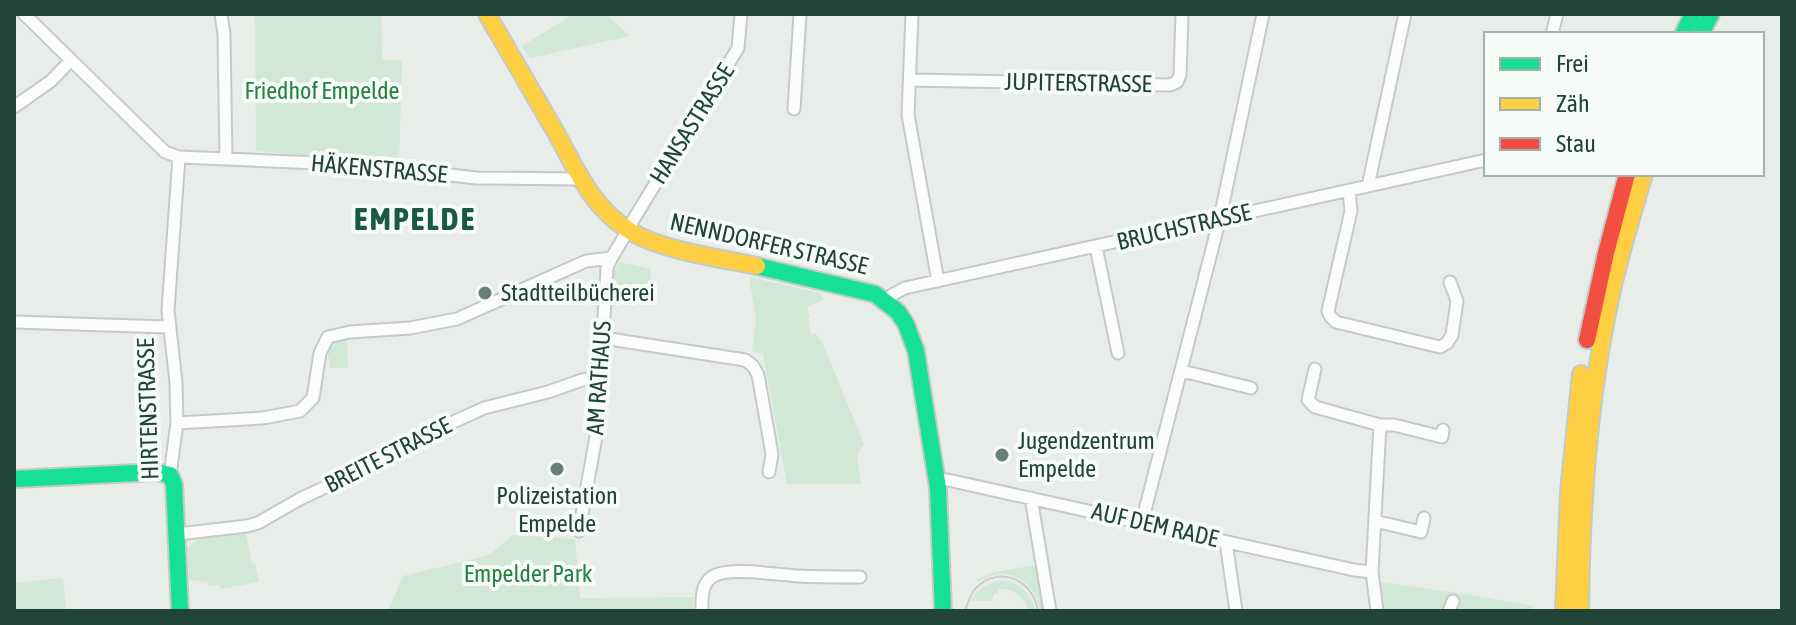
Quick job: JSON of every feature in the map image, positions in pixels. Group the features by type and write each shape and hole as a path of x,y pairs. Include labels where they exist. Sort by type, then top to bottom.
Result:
{"main road":[{"name":"NENNDORFER STRASSE","path":"487,14 580,179 602,208 628,230 659,244 864,290 875,294 898,312 916,351 937,480 943,611"},
{"path":"1684,32 1693,14"},
{"path":"1702,32 1711,14"},
{"path":"1564,611 1568,513 1581,378 1593,307 1626,176"},
{"path":"1580,611 1583,514 1598,367 1620,257 1643,176"},
{"path":"14,479 157,472 170,475"},
{"name":"HIRTENSTRASSE","path":"170,475 174,484 178,534 180,611"}],"street":[{"path":"24,14 165,152 179,157"},
{"path":"221,14 226,159"},
{"name":"HANSASTRASSE","path":"628,230 738,48 741,14"},
{"path":"794,109 800,14"},
{"path":"912,14 908,115 938,281"},
{"name":"JUPITERSTRASSE","path":"910,80 1170,85 1177,82 1180,75 1182,14"},
{"path":"1142,522 1220,218 1263,14"},
{"path":"1368,186 1405,14"},
{"path":"14,107 51,81 71,60"},
{"name":"HÄKENSTRASSE","path":"179,157 362,165 477,178 580,179"},
{"name":"HIRTENSTRASSE","path":"170,475 177,423 168,310 179,157"},
{"name":"BRUCHSTRASSE","path":"886,302 905,288 1484,160"},
{"path":"1349,191 1351,211 1328,311 1336,322 1440,347 1452,335 1457,301 1450,282"},
{"name":"AM RATHAUS","path":"579,531 597,431 607,268 628,230"},
{"path":"1096,247 1118,353"},
{"path":"177,423 263,418 300,411 313,398 320,353 328,337 350,332 410,328 457,319 586,261 611,258"},
{"path":"14,322 168,327"},
{"path":"603,338 745,360 753,366 758,375 772,454 769,472"},
{"path":"1315,369 1308,400 1315,407 1380,425 1394,425 1442,437 1443,430"},
{"path":"1182,371 1251,388"},
{"name":"BREITE STRASSE","path":"178,534 247,526 484,408 582,380 601,378"},
{"path":"1377,611 1372,572 1380,425"},
{"name":"AUF DEM RADE","path":"937,480 1372,572"},
{"path":"1031,498 1050,609 1064,611"},
{"path":"1375,521 1421,532 1424,518"},
{"path":"1226,542 1236,611"},
{"path":"702,611 705,584 712,576 723,573 860,577"}],"green space":[{"name":"Friedhof Empelde","path":"255,14 381,14 382,60 402,60 399,163 256,151"},
{"path":"574,14 606,14 630,36 530,58 522,46"},
{"path":"620,262 651,269 650,291 613,289 614,273"},
{"path":"749,277 820,293 823,300 807,307 810,317 808,326 811,334 816,333 821,339 864,444 857,455 861,484 787,484 763,353 752,352 756,318"},
{"path":"347,339 348,368 330,368 327,351 332,342"},
{"path":"246,534 259,582 220,589 219,585 208,586 208,582 189,580 187,548 198,539"},
{"name":"Empelder Park","path":"513,535 575,539 580,598 694,597 693,611 388,611 403,576 489,555"},
{"path":"1036,565 1044,611 1041,611 1033,591 1018,578 999,574 978,582 976,580 994,572"},
{"path":"63,578 66,611 14,611 14,583"},
{"path":"1003,581 1024,590 1035,609 1028,609 1017,593 1003,589 998,589 992,601 971,601 984,586"},
{"path":"1381,582 1533,606 1534,611 1385,611"}],"tram line":[{"path":"965,611 976,588 995,577 1014,579 1023,584 1030,591 1038,611"}],"traffic: fast":[{"path":"1684,32 1693,14"},
{"path":"1702,32 1711,14"},
{"path":"757,266 875,294 898,312 906,324 916,351 938,488 943,611"},
{"path":"14,479 157,472 170,475 174,484 180,611"}],"traffic: slow":[{"path":"487,14 585,185 603,209 627,229 655,243 757,266"},
{"path":"1580,611 1584,493 1596,376 1614,283 1643,176"},
{"path":"1564,611 1569,492 1581,374"}],"traffic: jam":[{"path":"1587,340 1626,176"}],"place":[{"name":"Stadtteilbücherei","path":"485,293"},
{"name":"Jugendzentrum Empelde","path":"1002,455"},
{"name":"Polizeistation Empelde","path":"557,469"}],"district":[{"name":"EMPELDE","path":"415,219"}]}
